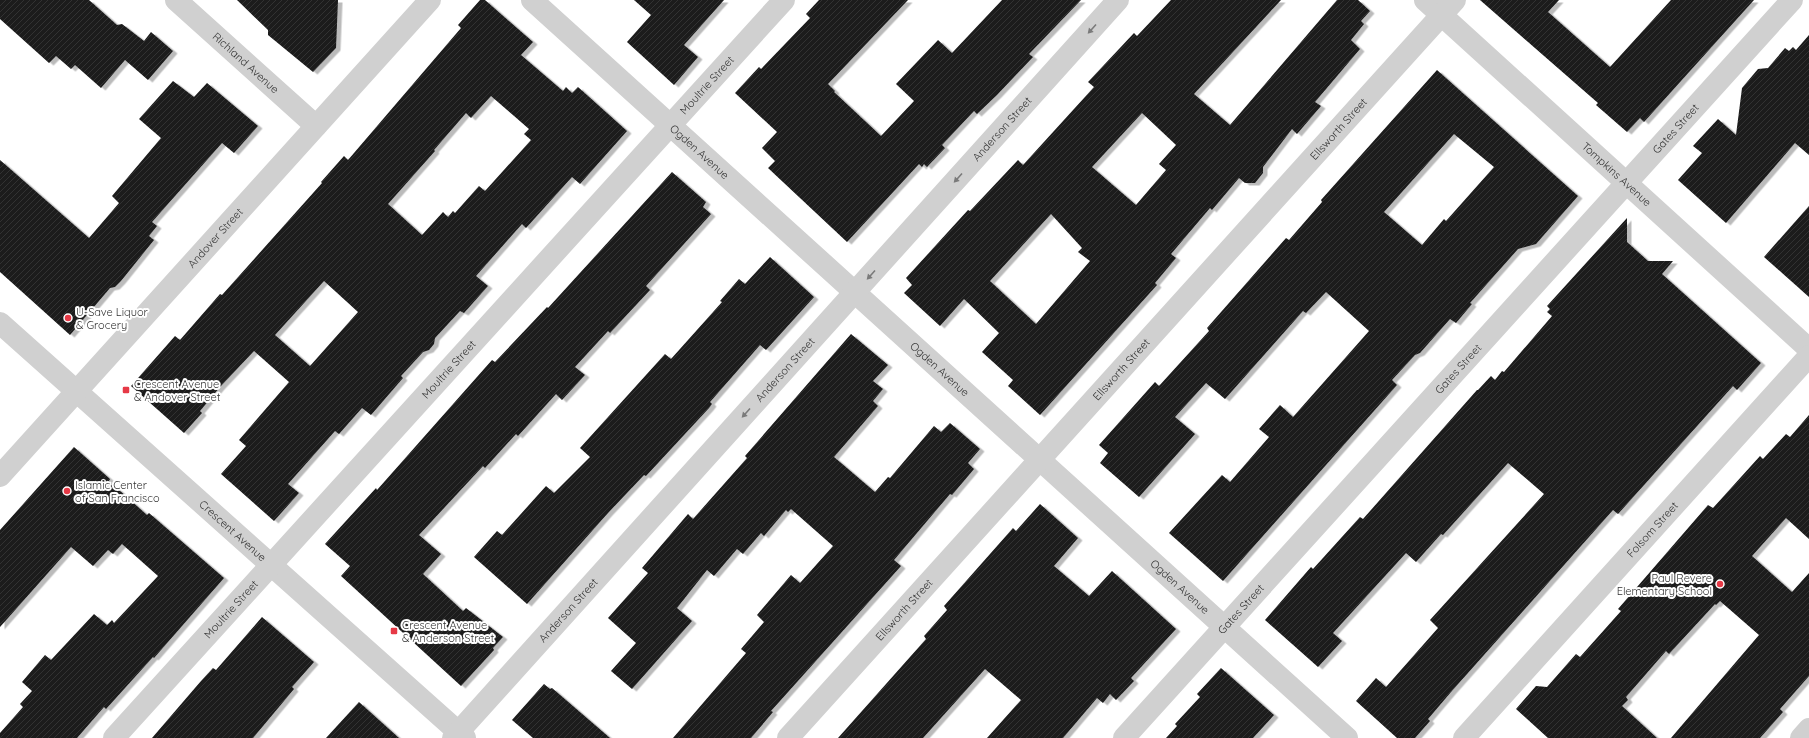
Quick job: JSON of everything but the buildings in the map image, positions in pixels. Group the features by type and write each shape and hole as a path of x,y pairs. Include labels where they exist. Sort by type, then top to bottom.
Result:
{"street":[{"name":"Richland Avenue","path":"176,0 316,126"},
{"name":"Andover Street","path":"0,476 430,0"},
{"name":"Ogden Avenue","path":"532,0 1347,738"},
{"name":"Moultrie Street","path":"114,738 784,0"},
{"name":"Anderson Street","path":"459,736 1118,0"},
{"name":"Tompkins Avenue","path":"1425,0 1448,8 1627,183 1809,349"},
{"name":"Gates Street","path":"1124,738 1792,0"},
{"name":"Ellsworth Street","path":"788,738 1448,8"},
{"name":"Crescent Avenue","path":"0,323 271,565 459,736"},
{"name":"Folsom Street","path":"1464,738 1809,356"},
{"path":"1801,738 1809,729"}],"place":[{"name":"U-Save Liquor & Grocery","path":"68,318"},
{"name":"Crescent Avenue & Andover Street","path":"126,390"},
{"name":"Islamic Center of San Francisco","path":"67,491"},
{"name":"Paul Revere Elementary School","path":"1720,584"},
{"name":"Crescent Avenue & Anderson Street","path":"394,631"}]}
